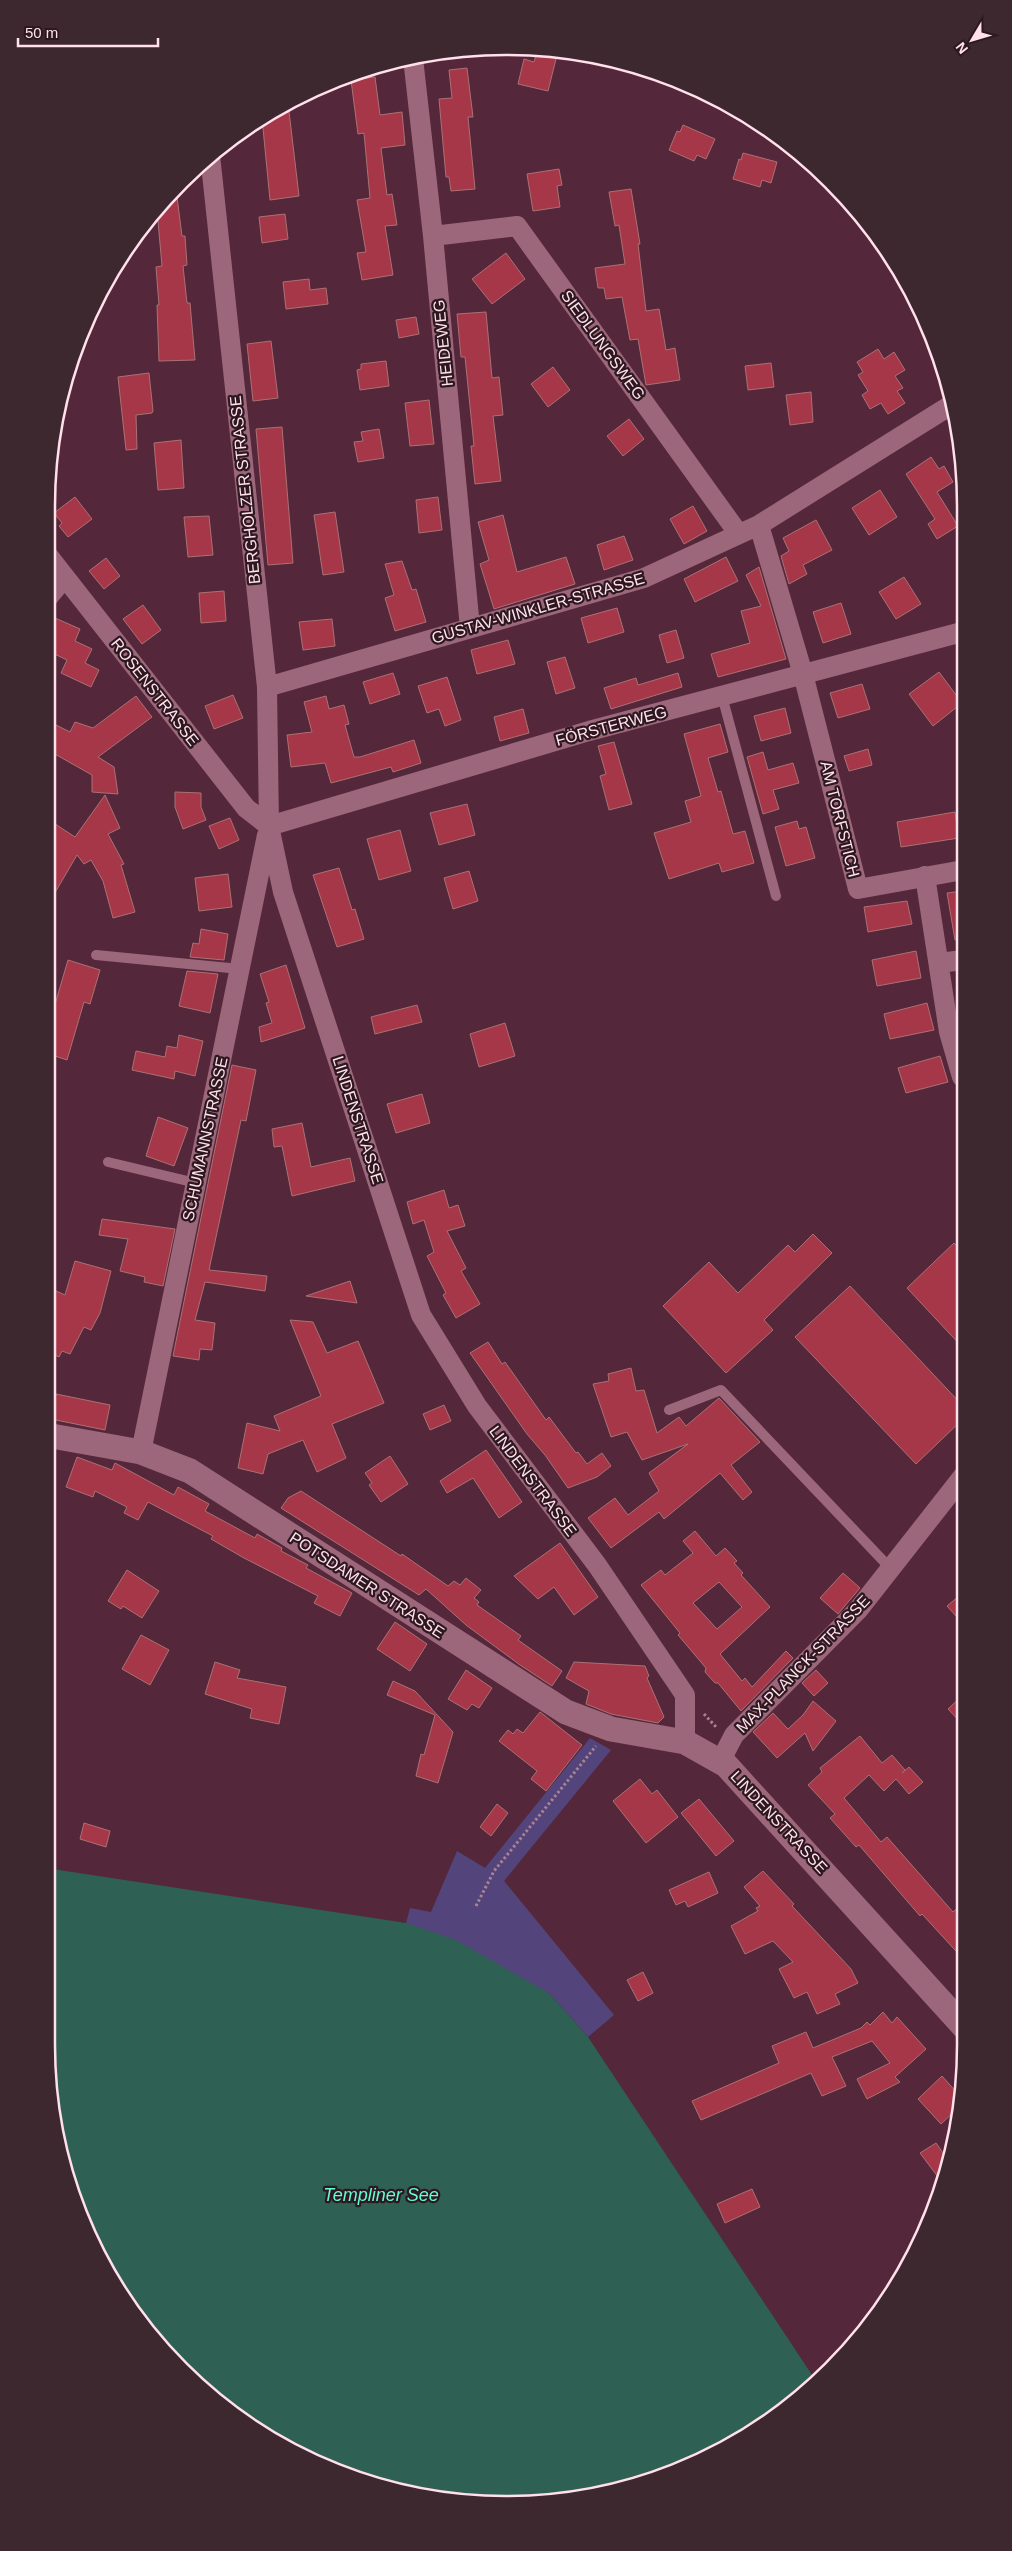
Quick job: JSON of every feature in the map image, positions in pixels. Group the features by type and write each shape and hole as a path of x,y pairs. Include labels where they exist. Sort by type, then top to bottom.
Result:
{"street":[{"name":"HEIDEWEG","path":"413,65 433,236 470,628"},
{"name":"BERGHOLZER STRASSE","path":"211,165 266,687 269,826"},
{"name":"SIEDLUNGSWEG","path":"433,236 516,226 738,533"},
{"name":"GUSTAV-WINKLER-STRASSE","path":"266,687 644,578 738,533 759,525 946,408"},
{"path":"759,525 803,674"},
{"name":"ROSENSTRASSE","path":"55,564 246,808 269,826"},
{"path":"55,589 65,577"},
{"name":"FÖRSTERWEG","path":"269,826 589,731 957,633"},
{"name":"AM TORFSTICH","path":"803,674 858,889 957,871"},
{"name":"SCHUMANNSTRASSE","path":"141,1452 269,826"},
{"name":"LINDENSTRASSE","path":"269,826 283,892 421,1315 477,1406 597,1565 685,1695 685,1742 720,1762 746,1784 957,2019"},
{"path":"925,876 949,1032 957,1060"},
{"path":"939,963 957,961"},
{"name":"POTSDAMER STRASSE","path":"55,1437 141,1452 190,1471 566,1712 611,1729 685,1742"},
{"name":"MAX-PLANCK-STRASSE","path":"720,1762 734,1735 858,1610 957,1484"}],"lane":[{"path":"722,696 776,896"},
{"path":"96,955 240,968"},
{"path":"108,1162 196,1183"},
{"path":"669,1410 721,1390 891,1568"}],"path":[{"path":"476,1906 494,1871 611,1729"}],"shaded area":[{"path":"590,1738 611,1750 504,1881 614,2015 588,2037 550,1994 406,1923 410,1908 431,1912 457,1851 485,1868"}],"water":[{"name":"Templiner See","path":"55,1869 406,1923 456,1940 550,1994 588,2037 812,2376 781,2403 732,2436 679,2462 623,2481 565,2492 506,2496 447,2492 389,2481 333,2462 280,2436 231,2403 187,2364 167,2342 148,2320 115,2270 89,2218 79,2190 70,2162 59,2104 55,2045"}],"building":[{"path":"536,56 556,58 548,91 518,84 524,59 534,62"},
{"path":"467,68 473,117 468,117 475,189 451,191 449,177 446,177 439,99 452,98 449,70"},
{"path":"375,77 380,115 402,112 405,145 381,148 387,195 392,194 397,225 385,226 393,275 362,280 357,253 366,252 357,200 370,198 364,133 358,134 351,82"},
{"path":"289,111 299,196 270,200 263,126"},
{"path":"683,125 715,139 706,159 697,155 694,161 669,150 677,131 680,132"},
{"path":"743,153 777,162 771,183 762,180 760,187 733,179 739,159 741,160"},
{"path":"559,169 562,185 557,186 560,207 533,211 527,174"},
{"path":"631,189 640,244 638,244 646,311 659,309 666,350 675,348 680,380 646,385 638,339 630,340 622,297 606,299 604,288 598,288 595,268 625,264 619,225 615,226 609,192"},
{"path":"177,198 182,236 185,236 187,265 183,266 187,303 190,303 195,360 159,361 157,305 159,305 156,267 162,266 158,220"},
{"path":"285,214 288,239 262,243 259,217"},
{"path":"506,253 525,279 492,304 472,279"},
{"path":"309,279 310,290 326,288 328,304 286,309 283,282"},
{"path":"486,312 492,378 499,377 503,415 493,416 501,481 475,484 471,446 474,446 465,357 461,357 457,314"},
{"path":"416,317 419,334 399,338 396,320"},
{"path":"271,341 278,398 253,401 247,344"},
{"path":"878,349 884,359 894,352 905,370 895,376 903,388 897,391 905,403 888,414 881,403 870,409 862,395 868,391 858,375 863,372 857,362"},
{"path":"386,361 389,386 360,390 357,370 361,369 361,364"},
{"path":"771,363 774,387 748,390 745,366"},
{"path":"553,367 570,390 548,407 531,384"},
{"path":"149,373 153,411 152,413 136,415 137,449 126,450 118,377"},
{"path":"811,392 813,422 790,425 786,395"},
{"path":"429,400 434,444 410,446 405,403"},
{"path":"629,419 644,439 623,456 607,436"},
{"path":"282,427 293,563 268,565 256,429"},
{"path":"379,429 384,458 358,462 354,442 363,441 361,432"},
{"path":"181,440 184,488 158,490 154,443"},
{"path":"931,457 939,469 944,466 953,482 937,492 957,527 937,539 928,524 935,519 906,474"},
{"path":"880,490 897,517 869,535 852,508"},
{"path":"75,497 92,519 68,537 59,526 62,523 55,512"},
{"path":"438,497 442,530 419,533 416,500"},
{"path":"693,506 707,531 684,544 670,519"},
{"path":"335,512 344,572 323,575 314,515"},
{"path":"503,515 517,572 566,557 575,584 494,609 480,564 489,560 478,522"},
{"path":"209,516 213,555 188,557 184,517"},
{"path":"816,520 832,550 803,565 807,574 789,584 781,556 789,551 783,538"},
{"path":"624,536 633,560 604,570 597,545"},
{"path":"726,557 738,581 695,602 684,579"},
{"path":"106,558 120,576 104,589 89,571"},
{"path":"402,561 412,590 416,589 426,622 395,631 385,598 394,595 385,564"},
{"path":"759,567 786,659 718,677 711,654 750,643 741,611 761,606 746,575"},
{"path":"904,577 921,604 896,619 879,592"},
{"path":"224,591 226,621 201,623 199,593"},
{"path":"841,603 851,634 823,643 813,612"},
{"path":"143,605 161,630 142,644 123,619"},
{"path":"617,608 624,632 588,643 581,618"},
{"path":"55,618 80,629 75,641 92,649 85,663 99,670 91,687 61,673 67,660 55,654"},
{"path":"332,619 335,646 303,650 299,622"},
{"path":"676,630 684,658 667,663 659,635"},
{"path":"508,640 515,664 477,674 471,650"},
{"path":"565,657 575,688 556,694 547,662"},
{"path":"939,672 957,696 957,707 933,726 909,694"},
{"path":"393,673 400,694 370,704 363,682"},
{"path":"678,673 682,687 611,709 604,688 636,678 638,685"},
{"path":"447,677 461,720 445,726 439,709 427,713 418,686"},
{"path":"862,684 870,709 838,718 830,693"},
{"path":"233,695 243,718 214,729 205,706"},
{"path":"136,696 152,717 98,757 114,767 118,794 92,792 92,775 55,754 55,724 70,732 75,722 93,728"},
{"path":"326,696 329,709 344,705 349,724 345,725 354,757 360,757 414,740 421,763 393,772 391,767 331,783 325,763 291,767 287,735 312,732 304,702"},
{"path":"785,708 791,733 761,741 754,716"},
{"path":"523,709 529,733 500,741 494,717"},
{"path":"720,724 728,752 708,758 718,792 721,791 733,834 745,831 754,863 722,872 719,863 669,879 654,833 691,822 685,801 701,796 684,734"},
{"path":"614,742 632,804 609,810 600,776 606,774 598,746"},
{"path":"868,749 872,765 849,771 844,756"},
{"path":"763,752 768,770 793,763 799,783 773,790 779,809 763,814 747,757"},
{"path":"175,792 201,793 201,807 206,820 183,829 175,807"},
{"path":"105,795 120,828 108,834 124,864 121,865 135,912 113,918 103,881 91,860 84,864 77,855 55,893 55,824 75,837"},
{"path":"467,804 475,835 439,845 430,813"},
{"path":"955,812 957,838 901,847 897,822"},
{"path":"230,818 239,840 219,849 209,826"},
{"path":"797,821 799,829 806,827 815,858 786,866 775,827"},
{"path":"400,830 411,871 379,880 367,839"},
{"path":"339,868 352,910 355,909 364,939 337,947 313,875"},
{"path":"469,871 478,901 453,909 444,878"},
{"path":"228,874 232,907 199,911 195,878"},
{"path":"957,892 957,940 955,940 947,893"},
{"path":"907,901 912,924 868,932 864,907"},
{"path":"201,929 228,934 224,960 190,957 193,943 199,944"},
{"path":"916,951 921,978 877,986 872,960"},
{"path":"68,960 100,970 90,1004 84,1002 67,1060 55,1056 55,1004"},
{"path":"286,965 305,1028 261,1042 259,1027 272,1023 266,1003 269,1002 260,974"},
{"path":"187,971 218,974 210,1013 179,1006"},
{"path":"927,1003 934,1030 890,1039 884,1014"},
{"path":"417,1005 422,1022 375,1034 371,1017"},
{"path":"505,1023 515,1056 479,1067 470,1034"},
{"path":"179,1035 203,1041 195,1076 175,1071 174,1079 132,1070 136,1051 165,1057 167,1046 177,1048"},
{"path":"940,1056 948,1082 906,1093 898,1068"},
{"path":"232,1065 256,1070 246,1121 241,1120 209,1270 267,1276 265,1291 205,1282 195,1320 215,1323 212,1350 200,1349 199,1360 173,1356"},
{"path":"422,1094 430,1123 396,1133 387,1104"},
{"path":"158,1117 188,1128 174,1166 146,1156"},
{"path":"302,1123 311,1167 350,1158 355,1181 292,1196 282,1146 274,1147 272,1129"},
{"path":"444,1190 449,1208 458,1205 465,1226 447,1231 466,1268 461,1271 480,1304 456,1318 443,1295 446,1293 427,1256 434,1252 424,1220 413,1224 407,1202"},
{"path":"102,1219 175,1229 163,1286 144,1282 145,1277 120,1271 128,1239 99,1235"},
{"path":"813,1234 832,1253 764,1320 773,1330 726,1373 663,1306 709,1262 738,1293 788,1245 795,1252"},
{"path":"954,1243 957,1246 957,1342 907,1288"},
{"path":"75,1261 111,1271 100,1313 91,1330 84,1327 70,1354 62,1351 59,1357 55,1355 55,1290 65,1295"},
{"path":"350,1281 357,1303 306,1296"},
{"path":"850,1286 957,1400 957,1425 916,1464 795,1337"},
{"path":"290,1320 313,1322 327,1353 358,1341 384,1403 332,1424 346,1458 317,1472 303,1440 268,1454 263,1474 238,1468 247,1423 280,1431 274,1416 321,1396"},
{"path":"488,1342 502,1364 505,1362 546,1420 549,1417 576,1453 578,1452 587,1464 602,1453 611,1466 597,1477 568,1488 470,1353"},
{"path":"631,1368 636,1391 644,1390 657,1433 679,1417 686,1426 719,1398 760,1442 731,1465 752,1492 743,1500 720,1473 664,1519 659,1512 611,1548 588,1518 615,1498 628,1515 659,1491 649,1473 688,1444 642,1460 627,1432 611,1437 593,1384 609,1381 608,1374"},
{"path":"56,1394 110,1405 105,1430 55,1420"},
{"path":"444,1405 451,1421 430,1430 423,1414"},
{"path":"486,1450 522,1502 499,1518 473,1478 447,1493 440,1481"},
{"path":"390,1456 408,1484 381,1502 369,1485 372,1483 365,1473"},
{"path":"77,1457 112,1470 115,1463 174,1495 178,1487 209,1504 205,1511 255,1538 257,1534 282,1548 281,1551 308,1565 306,1568 352,1593 340,1616 314,1603 318,1596 244,1558 211,1539 213,1536 148,1502 138,1520 124,1513 127,1507 95,1491 93,1497 66,1487"},
{"path":"301,1491 401,1556 402,1554 448,1586 454,1581 460,1585 466,1578 481,1590 474,1598 479,1602 477,1605 521,1636 518,1640 562,1671 552,1686 466,1625 426,1589 419,1595 281,1508 288,1498"},
{"path":"695,1531 716,1556 725,1548 737,1561 734,1563 743,1573 741,1575 770,1607 720,1654 742,1681 745,1678 752,1687 786,1651 793,1658 741,1711 718,1683 715,1683 705,1672 706,1668 678,1635 680,1633 641,1585 661,1570 665,1575 693,1553 683,1541","holes":["719,1582 742,1607 717,1629 693,1603"]},
{"path":"560,1543 598,1597 574,1615 554,1587 538,1599 514,1576"},
{"path":"127,1570 159,1591 142,1618 123,1606 121,1609 108,1601"},
{"path":"843,1573 860,1588 838,1614 820,1598"},
{"path":"957,1598 957,1617 947,1606"},
{"path":"395,1622 427,1644 410,1671 377,1649"},
{"path":"141,1635 169,1650 150,1685 122,1669"},
{"path":"215,1662 240,1670 237,1678 286,1687 279,1724 250,1718 252,1709 205,1694"},
{"path":"574,1662 645,1666 649,1676 647,1678 664,1717 658,1723 611,1714 586,1704 589,1691 566,1678"},
{"path":"466,1670 492,1688 479,1708 472,1704 467,1710 448,1699"},
{"path":"816,1670 828,1683 814,1696 802,1683"},
{"path":"393,1681 415,1691 453,1732 438,1783 416,1776 421,1754 424,1755 435,1715 387,1695"},
{"path":"813,1701 836,1721 813,1751 805,1733 777,1758 753,1732 773,1713 788,1729 803,1715"},
{"path":"957,1701 957,1719 948,1709"},
{"path":"540,1712 582,1745 546,1791 531,1779 537,1771 499,1741 508,1730 513,1734 517,1729 523,1733"},
{"path":"860,1736 882,1763 892,1755 905,1770 902,1773 909,1767 923,1782 909,1794 896,1779 884,1791 869,1775 844,1798 881,1842 887,1837 953,1912 957,1908 957,1952 922,1914 920,1916 859,1845 856,1847 830,1818 835,1814 808,1785 822,1772 820,1768"},
{"path":"640,1779 652,1794 657,1790 678,1817 646,1843 613,1801"},
{"path":"699,1799 734,1841 716,1856 681,1813"},
{"path":"497,1804 508,1813 491,1836 480,1827"},
{"path":"84,1823 110,1831 106,1847 80,1839"},
{"path":"763,1871 794,1904 792,1906 851,1969 858,1983 835,1994 840,2004 817,2014 807,1992 794,1998 779,1969 793,1962 773,1941 745,1954 731,1926 758,1911 756,1908 760,1906 744,1887"},
{"path":"709,1872 718,1893 688,1907 685,1901 676,1905 669,1890"},
{"path":"643,1972 653,1993 638,2001 627,1980"},
{"path":"883,2012 892,2023 897,2017 926,2049 895,2077 900,2082 867,2099 857,2079 890,2063 872,2041 832,2057 846,2086 822,2096 811,2073 701,2120 692,2101 779,2063 772,2046 806,2032 813,2048 861,2028 867,2022 870,2025"},
{"path":"942,2076 954,2090 951,2114 941,2124 918,2099"},
{"path":"936,2143 944,2154 937,2176 920,2153"},
{"path":"752,2189 760,2207 725,2223 717,2204"}]}
